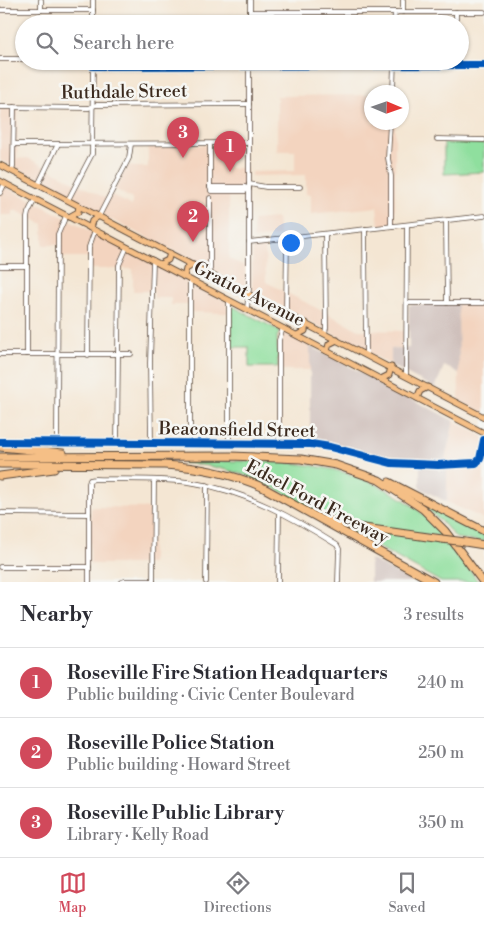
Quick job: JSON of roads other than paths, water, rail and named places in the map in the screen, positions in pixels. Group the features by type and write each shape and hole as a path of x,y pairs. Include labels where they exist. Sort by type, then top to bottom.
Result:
{"highway":[{"path":"0,447 71,454 143,458"},
{"name":"Edsel Ford Freeway","path":"0,457 143,458 231,456 301,459 336,465 379,480 423,509 445,530 483,582"},
{"path":"301,459 316,458 332,461 372,474 484,531"},
{"name":"Edsel Ford Freeway","path":"0,464 164,464 224,473 262,487 434,582"},
{"path":"0,476 90,465"},
{"path":"316,517 352,526 484,545"}],"main road":[{"name":"Gratiot Avenue","path":"1,166 484,417"},
{"name":"Gratiot Avenue","path":"3,182 483,432"},
{"path":"68,216 78,212 79,206"},
{"path":"93,229 92,221 99,216"},
{"path":"160,264 168,260 170,253"},
{"path":"187,278 186,269 193,265"},
{"path":"297,335 305,331 306,323"},
{"path":"327,350 329,344 338,340"},
{"path":"381,379 389,375 391,368"},
{"path":"417,398 420,391 428,387"}],"street":[{"path":"41,0 41,10"},
{"path":"93,0 93,15"},
{"path":"250,0 250,12 484,12"},
{"path":"403,0 403,12"},
{"path":"0,10 93,10"},
{"path":"0,59 15,59"},
{"path":"469,65 484,65"},
{"path":"68,200 92,154 93,70"},
{"path":"247,310 249,70"},
{"path":"393,85 394,70"},
{"name":"Ruthdale Street","path":"0,107 249,104"},
{"path":"12,171 14,167 14,108"},
{"path":"390,130 388,158 391,176 391,226"},
{"path":"437,139 484,140"},
{"path":"14,144 248,143"},
{"path":"38,185 58,144"},
{"path":"99,216 130,158 131,144"},
{"path":"210,144 210,187 245,187 249,189"},
{"path":"0,193 3,182"},
{"path":"249,184 266,187 300,187"},
{"path":"208,274 210,269 210,198"},
{"path":"26,354 28,214 35,199"},
{"path":"57,443 58,233 68,216"},
{"path":"249,242 484,216"},
{"path":"446,220 447,303"},
{"path":"406,225 406,376"},
{"path":"88,354 89,247 93,229"},
{"path":"365,229 366,354"},
{"path":"325,234 325,333"},
{"path":"286,313 287,238"},
{"path":"117,444 118,265 127,247"},
{"path":"151,444 150,363 153,260"},
{"path":"0,266 27,266"},
{"path":"187,278 190,444"},
{"path":"229,300 229,444"},
{"path":"407,303 484,302"},
{"path":"279,444 279,340 283,328"},
{"path":"0,354 131,354"},
{"name":"Beaconsfield Street","path":"0,442 325,446 391,463 472,464 480,459 484,440"},
{"path":"89,582 90,480 154,480 181,481 207,485 244,496 279,513 338,546 338,582"},
{"path":"122,582 153,581 154,480"},
{"path":"206,582 207,485"},
{"path":"0,513 89,514"},
{"path":"278,582 279,513"},
{"path":"0,567 89,567"}],"place":[{"name":"Roseville Public Library","path":"183,158"},
{"name":"Roseville Fire Station Headquarters","path":"230,172"},
{"name":"Roseville Police Station","path":"193,242"}]}
